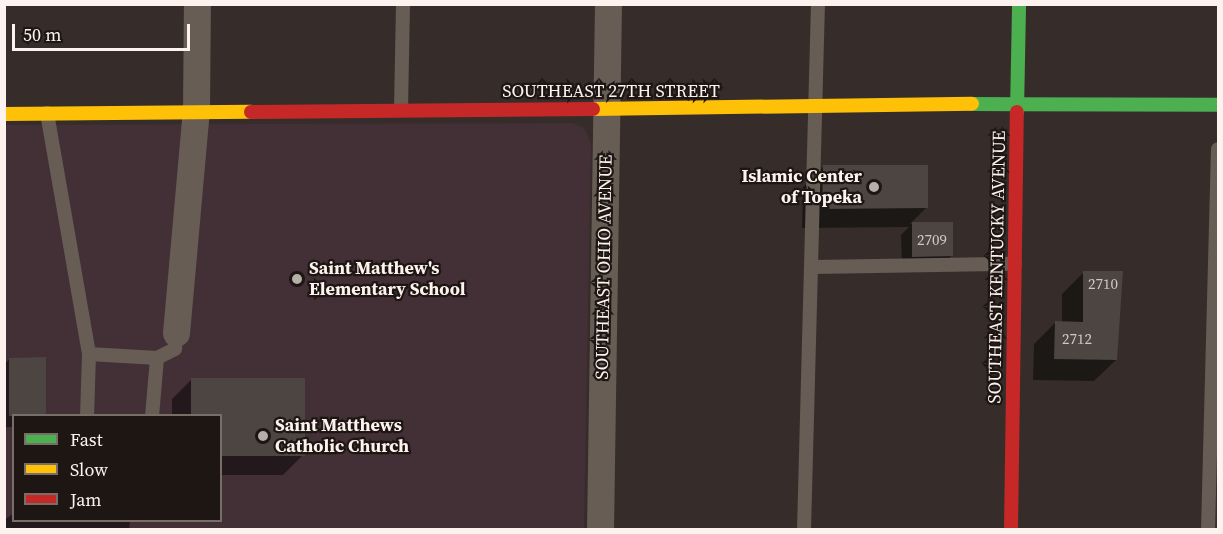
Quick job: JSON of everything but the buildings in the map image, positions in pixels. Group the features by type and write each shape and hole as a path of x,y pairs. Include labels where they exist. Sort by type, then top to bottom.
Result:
{"street":[{"path":"176,333 196,110 197,4"},
{"name":"SOUTHEAST OHIO AVENUE","path":"600,530 608,4"},
{"name":"SOUTHEAST KENTUCKY AVENUE","path":"1011,530 1019,4"},
{"name":"SOUTHEAST 27TH STREET","path":"4,114 818,104 1218,105"}],"lane":[{"path":"401,109 403,4"},
{"path":"804,530 818,104 818,4"},
{"path":"47,113 89,354 87,414"},
{"path":"1208,530 1217,261 1218,149"},
{"path":"813,267 1015,264"},
{"path":"89,354 157,358 175,349 176,333"},
{"path":"152,414 157,358"}],"shaded area":[{"name":"Saint Matthew's Elementary School","path":"572,123 584,128 591,143 584,529 5,529 4,125"}],"traffic: fast":[{"path":"1017,112 1019,4"},
{"path":"972,104 1218,105"}],"traffic: slow":[{"path":"593,109 972,104"},
{"path":"4,114 251,112"}],"traffic: jam":[{"path":"251,112 593,109"},
{"path":"1011,530 1017,112"}],"place":[{"name":"Islamic Center of Topeka","path":"874,187"},
{"name":"Saint Matthew's Elementary School","path":"297,279"},
{"name":"Saint Matthews Catholic Church","path":"263,436"}]}
